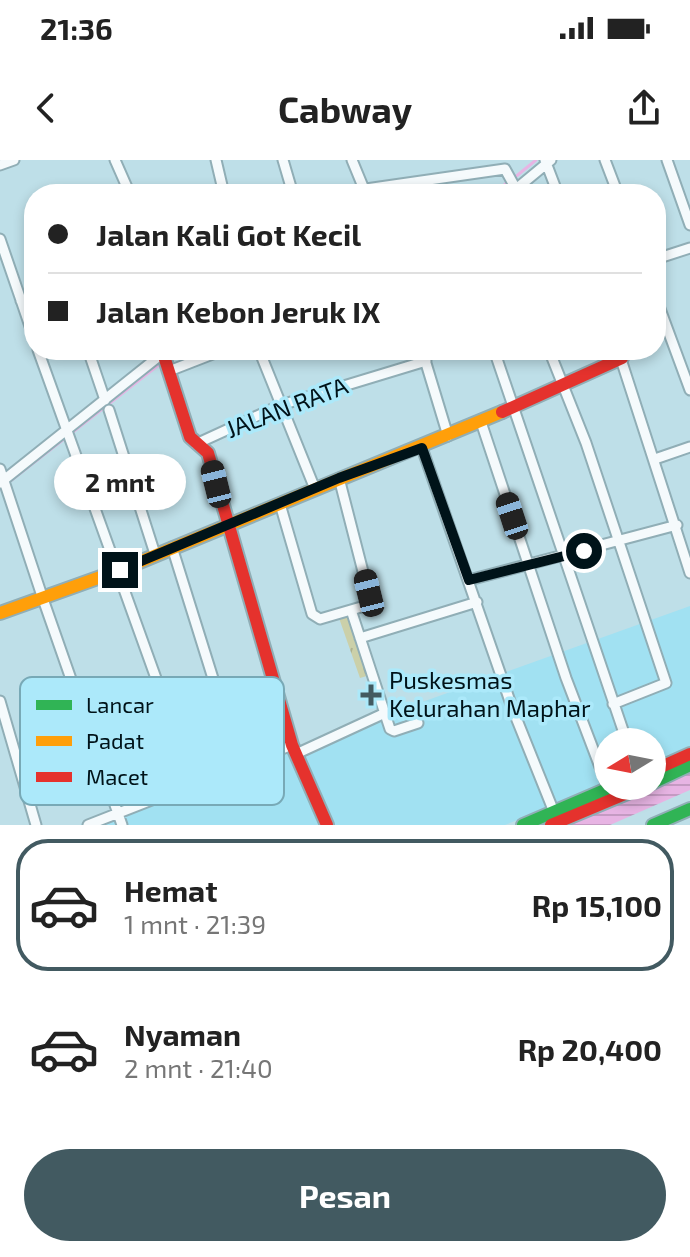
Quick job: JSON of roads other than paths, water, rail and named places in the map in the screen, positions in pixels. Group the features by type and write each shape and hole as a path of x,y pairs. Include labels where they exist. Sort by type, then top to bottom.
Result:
{"street":[{"path":"0,165 14,160"},
{"path":"115,160 126,184"},
{"path":"216,160 221,184"},
{"path":"283,160 290,184"},
{"path":"352,160 362,184"},
{"path":"478,160 482,173"},
{"path":"605,160 614,184"},
{"path":"667,160 690,225"},
{"path":"517,184 548,161 555,184"},
{"path":"414,184 505,169 512,184"},
{"path":"0,239 24,310"},
{"path":"666,256 690,248"},
{"path":"666,325 690,390"},
{"path":"41,360 157,677"},
{"path":"91,360 155,554"},
{"path":"4,484 164,360"},
{"path":"165,360 181,414 196,444 204,446 208,453 273,677"},
{"path":"263,360 315,489"},
{"path":"497,360 622,728"},
{"path":"553,360 666,683 613,704"},
{"path":"0,613 120,570 339,478 422,448 608,360"},
{"path":"622,360 690,573"},
{"path":"426,361 448,436"},
{"name":"JALAN RATA","path":"196,444 281,405 426,361"},
{"path":"481,422 528,565 594,742"},
{"path":"655,459 690,447"},
{"path":"422,448 553,819"},
{"path":"0,469 69,677"},
{"path":"280,504 312,614 320,619 371,602 339,478"},
{"path":"469,580 677,525"},
{"path":"172,547 213,677"},
{"path":"360,638 477,602"},
{"path":"351,610 390,729 394,731 418,723"},
{"path":"0,701 20,770"},
{"path":"284,752 385,713"},
{"path":"284,715 294,749 327,825"},
{"path":"666,765 690,754"},
{"path":"666,776 690,765"},
{"path":"553,819 594,796"},
{"path":"523,825 553,819 605,800"},
{"path":"30,805 36,825"},
{"path":"88,825 121,820 151,805"},
{"path":"653,825 690,809"}],"waterway":[{"path":"514,178 536,160"},
{"path":"0,489 161,363"}],"place":[{"name":"Puskesmas Kelurahan Maphar","path":"371,695"}]}
